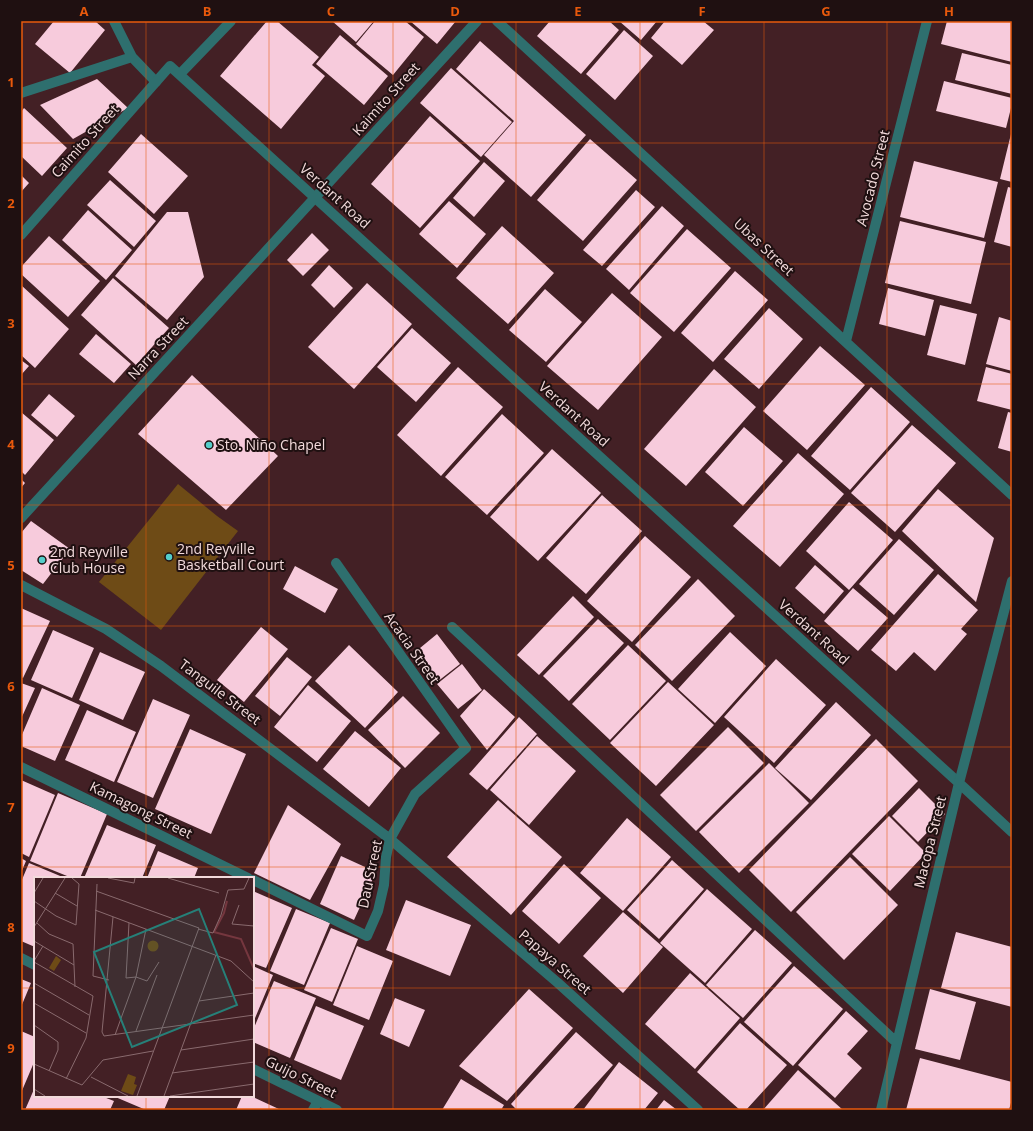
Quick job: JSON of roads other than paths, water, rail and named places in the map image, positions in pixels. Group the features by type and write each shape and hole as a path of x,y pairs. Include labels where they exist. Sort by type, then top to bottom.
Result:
{"street":[{"path":"114,21 132,57 156,82"},
{"path":"180,74 231,21"},
{"name":"Kaimito Street","path":"316,197 477,21"},
{"name":"Ubas Street","path":"497,21 1012,495"},
{"name":"Avocado Street","path":"846,341 927,21"},
{"path":"21,93 132,57"},
{"name":"Verdant Road","path":"170,66 316,197 1012,832"},
{"name":"Caimito Street","path":"21,235 170,66"},
{"name":"Narra Street","path":"21,518 316,197"},
{"name":"Acacia Street","path":"336,563 466,748"},
{"name":"Macopa Street","path":"881,1110 959,783 1012,581"},
{"name":"Tanguile Street","path":"21,585 106,629 161,666 390,839"},
{"path":"452,627 896,1042"},
{"name":"Dau Street","path":"254,880 367,936 378,911 384,885 386,857 390,839 415,794 466,748"},
{"name":"Kamagong Street","path":"21,767 246,877"},
{"name":"Papaya Street","path":"390,839 558,983 698,1110"},
{"path":"21,958 34,964"},
{"name":"Guijo Street","path":"254,1069 336,1110"},
{"path":"313,1110 318,1100"}],"place":[{"name":"Sto. Niño Chapel","path":"209,445"},
{"name":"2nd Reyville Basketball Court","path":"169,557"},
{"name":"2nd Reyville Club House","path":"42,560"}]}
